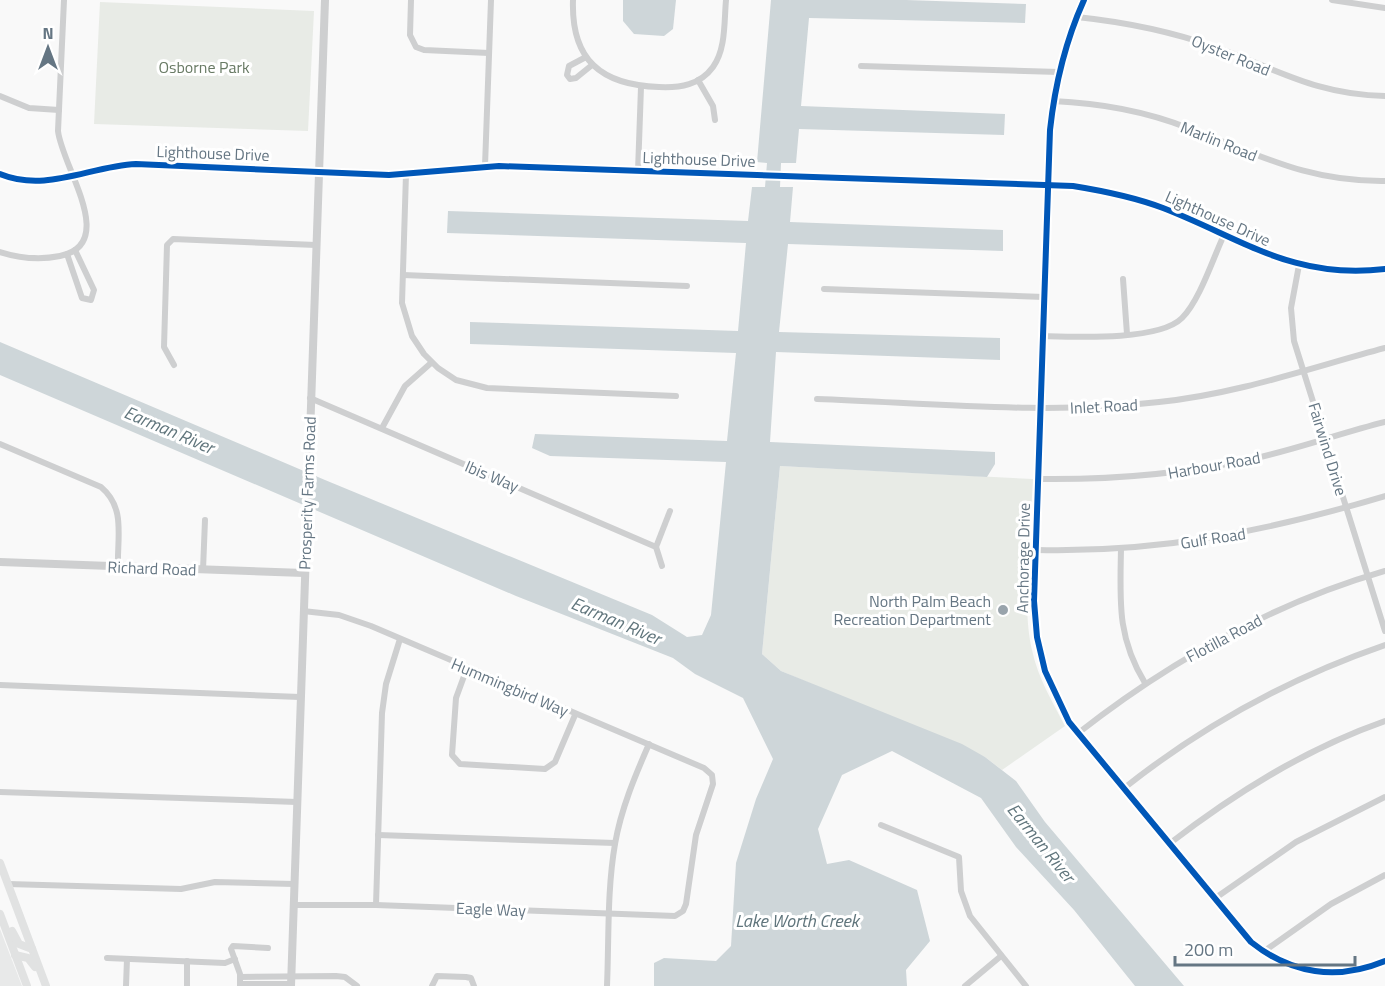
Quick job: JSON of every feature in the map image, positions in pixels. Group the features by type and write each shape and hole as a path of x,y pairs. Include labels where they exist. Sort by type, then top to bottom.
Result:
{"main road":[{"path":"0,863 45,986"},
{"path":"0,877 9,887"},
{"path":"0,913 20,944 32,949"},
{"path":"0,913 27,986"},
{"path":"15,955 32,961 45,986"}],"street":[{"path":"0,252 40,258 67,254 75,250 86,239 88,225 59,141 64,0"},
{"name":"Prosperity Farms Road","path":"291,982 325,0"},
{"path":"411,0 410,35 416,47 424,50 489,53"},
{"path":"485,166 490,0"},
{"path":"573,0 574,29 592,65 612,79 641,87 682,87 698,80 713,66 720,51 726,0"},
{"name":"Anchorage Drive","path":"1084,0 1059,72 1053,101 1048,185 1036,550 1035,619 1040,654 1058,703 1077,734 1241,931 1263,951 1293,967 1322,973 1351,972 1385,961"},
{"path":"1332,0 1385,8"},
{"name":"Oyster Road","path":"1077,17 1138,25 1182,36 1322,88 1385,96"},
{"path":"586,57 569,66 567,75 570,79 576,78 592,65"},
{"path":"861,66 1059,72"},
{"path":"698,80 713,106 716,120"},
{"path":"638,171 641,87"},
{"path":"0,96 29,108 59,110"},
{"name":"Marlin Road","path":"1053,101 1114,108 1163,119 1295,170 1337,178 1385,181"},
{"name":"Lighthouse Drive","path":"0,174 35,182 100,168 136,164 406,174 485,166 1048,185 1096,190 1139,200 1265,254 1299,265 1343,271 1385,269"},
{"path":"406,174 402,303 408,328 416,344 431,363 456,380 487,388 676,396"},
{"path":"1043,336 1127,334 1162,329 1184,316 1224,235"},
{"path":"174,365 164,347 167,245 169,242 173,240 316,245"},
{"path":"67,254 82,298 91,300 94,290 75,250"},
{"name":"Fairwind Drive","path":"1299,265 1293,292 1292,325 1303,371 1385,631"},
{"path":"403,275 687,286"},
{"path":"1123,279 1127,334"},
{"path":"824,290 1044,297"},
{"name":"Inlet Road","path":"817,399 1041,407 1095,407 1161,402 1230,391 1385,348"},
{"path":"382,428 405,386 431,363"},
{"name":"Ibis Way","path":"310,398 656,547"},
{"name":"Harbour Road","path":"1038,479 1107,478 1181,472 1253,459 1385,422"},
{"path":"0,444 101,487 110,494 119,512 118,566"},
{"name":"Gulf Road","path":"1036,550 1121,549 1233,536 1385,496"},
{"path":"662,566 656,547 670,511"},
{"path":"203,570 205,520"},
{"path":"1121,549 1119,598 1122,629 1129,654 1145,683"},
{"name":"Richard Road","path":"0,562 304,573"},
{"name":"Flotilla Road","path":"1077,734 1145,683 1237,629 1300,600 1385,571"},
{"name":"Hummingbird Way","path":"303,611 339,615 704,768 712,775 713,784 692,856 685,908"},
{"path":"376,905 383,701 400,639"},
{"path":"1123,789 1179,747 1246,706 1323,668 1385,645"},
{"path":"467,668 453,711 452,755 460,765 541,769 550,767 555,762 575,715"},
{"path":"0,685 300,697"},
{"path":"1168,844 1227,801 1281,768 1336,741 1385,721"},
{"path":"607,986 609,913 615,843 627,797 649,744"},
{"path":"0,792 297,802"},
{"path":"1214,899 1296,842 1385,797"},
{"path":"881,825 959,857 960,885 967,909 977,927 1026,986"},
{"path":"378,835 615,843"},
{"path":"1263,951 1331,904 1385,875"},
{"path":"9,887 181,889 215,882 294,884"},
{"name":"Eagle Way","path":"293,905 376,905 675,916 685,908"},
{"path":"268,948 233,946 231,949 240,982 291,982 341,976 357,986"},
{"path":"965,986 1001,956"},
{"path":"107,958 225,963 235,959"},
{"path":"126,986 127,958"},
{"path":"187,961 187,986"},
{"path":"432,986 437,976 466,976 471,978 474,986"}],"shaded area":[{"path":"0,929 22,986 0,986"}],"green space":[{"name":"Osborne Park","path":"100,2 314,11 308,131 94,124"},
{"path":"780,466 1033,479 1027,589 1029,632 1038,670 1065,726 1002,770 985,757 781,671 762,654"}],"water":[{"path":"623,0 676,0 673,29 664,36 634,34 623,21"},
{"name":"Lake Worth Creek","path":"771,0 906,0 1026,4 1025,23 809,18 801,106 1005,114 1004,135 799,129 796,163 781,163 780,187 793,187 790,222 1003,230 1003,251 788,244 779,332 1000,338 1000,360 776,352 770,442 995,452 995,464 987,477 780,466 762,654 781,671 962,744 985,757 1016,781 1045,822 1184,986 1135,986 1074,910 1016,847 981,798 892,751 842,775 818,829 827,864 849,860 917,890 930,941 906,970 907,986 654,986 654,963 664,958 716,961 731,946 736,863 756,799 773,759 743,698 695,674 673,658 516,596 0,375 0,342 652,615 687,637 702,635 711,615 726,462 550,456 532,448 535,434 727,441 736,353 470,344 470,322 738,331 746,243 447,233 448,211 748,221 752,187 765,187 767,163 757,162"}],"cycle path":[{"path":"1084,0 1071,32 1062,64 1050,130 1034,601 1037,637 1045,671 1069,722 1251,942 1282,961 1315,971 1349,971 1385,961"},
{"path":"0,174 17,179 51,180 136,164 389,175 499,166 1073,186 1152,204 1244,244 1295,263 1352,271 1385,269"}],"place":[{"name":"North Palm Beach Recreation Department","path":"1003,610"}],"water label":[{"name":"Earman River","path":"169,430"},
{"name":"Earman River","path":"616,621"},
{"name":"Earman River","path":"1041,843"}]}
